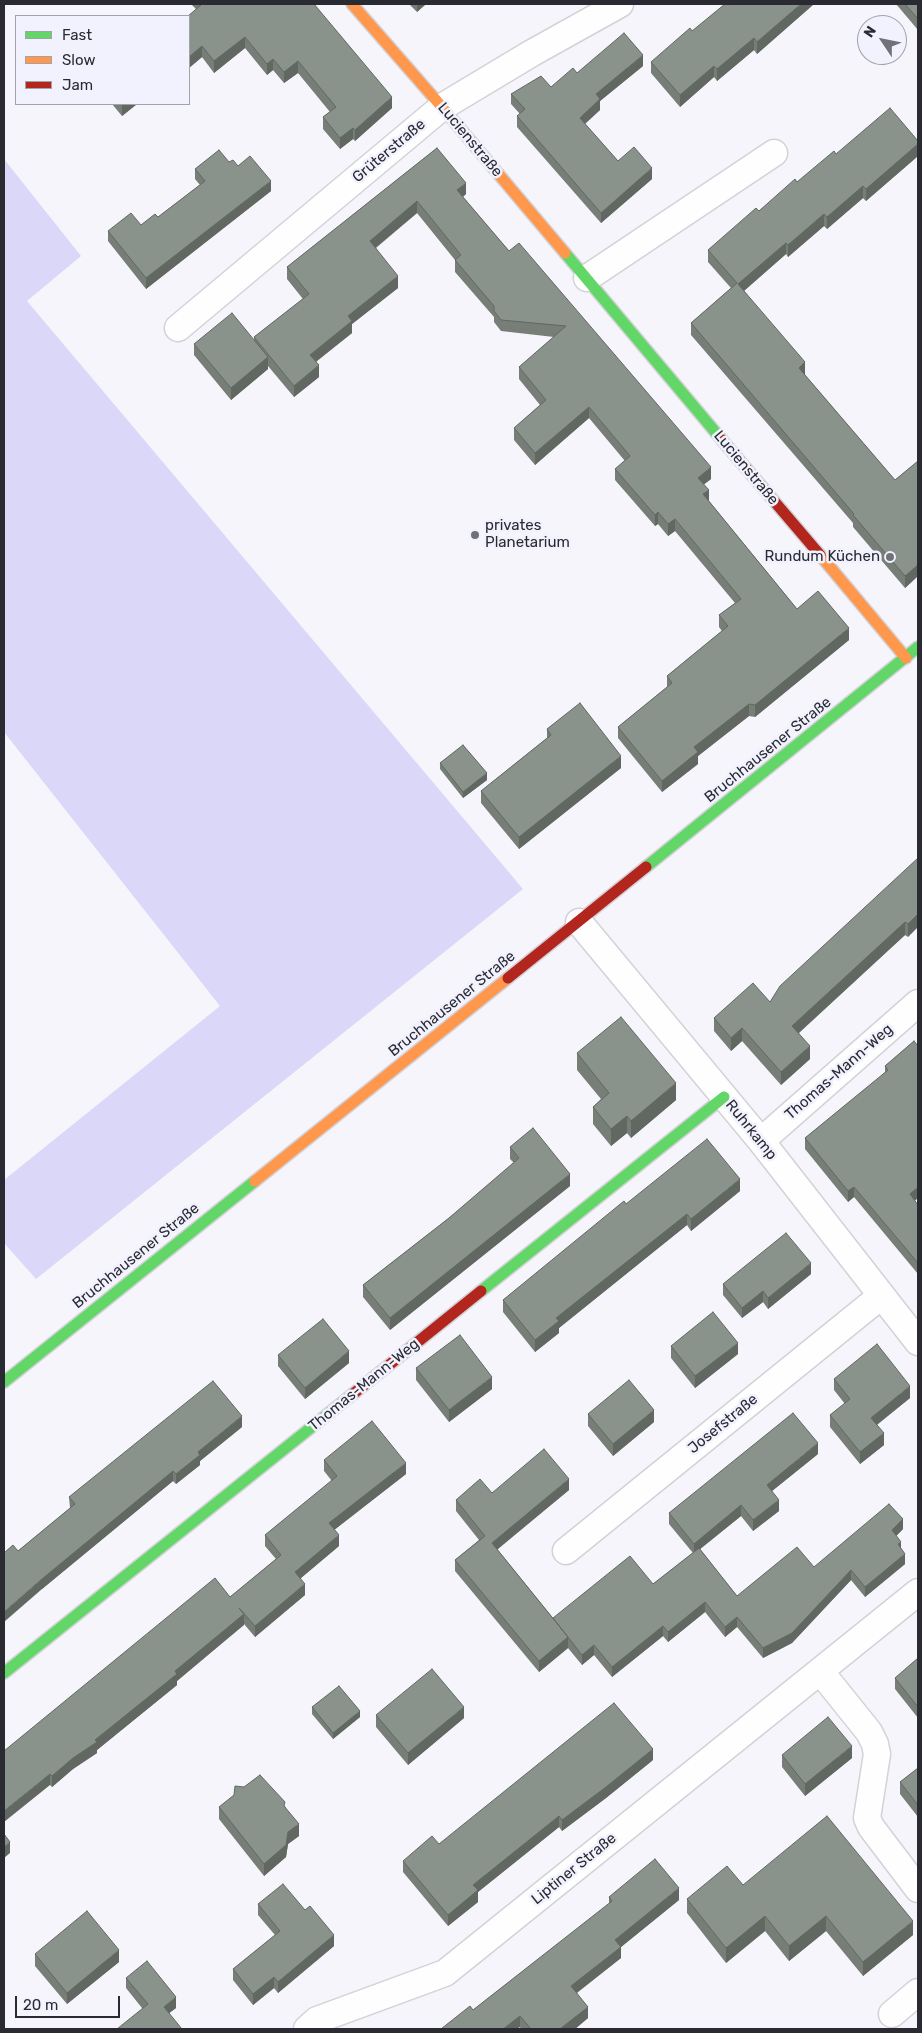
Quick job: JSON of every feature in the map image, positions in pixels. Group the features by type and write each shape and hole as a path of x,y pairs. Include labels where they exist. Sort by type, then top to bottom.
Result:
{"street":[{"name":"Lucienstraße","path":"352,4 587,278 906,658"},
{"name":"Grüterstraße","path":"178,328 442,107 532,53 620,4"},
{"path":"587,278 774,153"},
{"name":"Bruchhausener Straße","path":"4,1382 579,922 918,647"},
{"name":"Ruhrkamp","path":"579,922 761,1142 918,1342"},
{"name":"Thomas-Mann-Weg","path":"761,1142 918,1004"},
{"name":"Thomas-Mann-Weg","path":"4,1673 724,1097"},
{"name":"Josefstraße","path":"566,1551 880,1296"},
{"name":"Liptiner Straße","path":"307,2029 317,2020 445,1973 918,1592"},
{"path":"820,1671 870,1732 876,1744 877,1754 867,1818 871,1827 918,1889"},
{"path":"892,2014 918,1992"}],"shaded area":[{"path":"4,159 81,256 27,301 523,889 36,1279 4,1243 4,1180 220,1006 4,732"}],"building":[{"path":"314,4 392,97 355,130 353,128 340,138 323,117 336,107 298,61 284,72 273,59 267,64 245,37 214,61 202,46 190,56 189,15 201,5"},
{"path":"725,4 801,4 757,42 754,38 717,69 714,66 680,95 651,62 690,28 692,31"},
{"path":"905,4 918,4 918,19"},
{"path":"624,33 643,55 596,94 600,99 580,118 618,161 634,147 652,168 601,213 517,116 525,109 511,94 541,76 551,87 573,68 577,73"},
{"path":"890,108 918,141 918,144 866,189 863,186 827,217 824,214 738,284 805,362 799,368 895,480 918,461 918,565 905,576 691,323 737,283 708,250 756,208 759,211 795,179 797,182 834,151 836,154"},
{"path":"437,148 466,183 457,190 509,251 519,243 711,467 698,478 709,490 703,494 797,609 818,591 849,628 755,705 749,704 694,747 698,752 662,781 618,727 672,683 667,676 728,626 719,615 741,599 675,519 668,524 658,512 655,515 615,469 630,456 589,407 535,453 514,428 546,400 519,367 566,326 501,320 494,311 494,306 455,260 461,255 417,201 370,241 398,276 348,316 352,321 310,355 319,365 294,386 254,337 309,294 287,267"},
{"path":"219,150 229,162 233,160 238,166 250,156 271,181 146,278 108,231 131,213 141,225 155,214 158,217 205,181 195,169"},
{"path":"232,313 268,357 231,388 194,344"},
{"path":"580,703 621,756 519,837 481,791 551,735 547,729"},
{"path":"463,745 487,773 463,792 440,763"},
{"path":"918,858 918,914 908,924 905,922 792,1026 810,1046 781,1072 742,1028 731,1038 714,1018 753,983 770,1002 780,986"},
{"path":"621,1017 676,1083 631,1121 627,1116 611,1129 593,1107 609,1093 577,1053"},
{"path":"914,1041 918,1046 918,1187 910,1194 918,1205 918,1263 854,1187 848,1191 805,1138 888,1070 885,1066"},
{"path":"533,1128 570,1174 390,1318 363,1285 449,1218 519,1158 510,1147"},
{"path":"707,1139 740,1179 691,1219 687,1214 556,1318 559,1321 535,1340 503,1300 624,1201 626,1204"},
{"path":"786,1233 811,1263 768,1298 763,1291 742,1308 723,1284"},
{"path":"713,1312 738,1343 695,1376 671,1346"},
{"path":"323,1319 349,1351 305,1388 278,1355"},
{"path":"460,1335 492,1377 449,1410 416,1368"},
{"path":"877,1344 910,1386 871,1418 884,1433 860,1452 830,1415 850,1399 834,1379"},
{"path":"629,1380 654,1410 613,1444 588,1414"},
{"path":"213,1381 242,1416 198,1452 200,1455 176,1474 173,1471 4,1612 4,1553 13,1545 18,1551 75,1504 69,1497"},
{"path":"793,1413 818,1443 767,1485 779,1500 753,1520 741,1505 694,1544 669,1513"},
{"path":"372,1421 406,1463 329,1523 339,1535 295,1572 305,1584 255,1626 239,1608 244,1614 175,1671 177,1674 95,1740 97,1742 73,1758 52,1776 50,1774 4,1811 4,1751 215,1578 230,1597 281,1555 265,1535 337,1476 324,1460"},
{"path":"544,1449 569,1479 492,1543 568,1637 539,1661 455,1560 485,1536 456,1500 480,1479 492,1493"},
{"path":"889,1504 903,1519 892,1530 901,1542 898,1544 905,1554 865,1587 851,1570 792,1633 763,1648 737,1617 725,1627 705,1602 668,1632 663,1626 612,1667 594,1645 582,1655 553,1618 630,1556 653,1584 699,1548 737,1596 797,1547 814,1567"},
{"path":"918,1658 918,1707 895,1678"},
{"path":"432,1669 464,1707 408,1753 376,1715"},
{"path":"339,1686 360,1711 333,1733 312,1707"},
{"path":"614,1703 653,1749 562,1820 559,1816 473,1885 478,1890 448,1915 403,1861 432,1836 439,1844"},
{"path":"828,1717 852,1746 805,1784 782,1755"},
{"path":"918,1768 918,1805 900,1782"},
{"path":"260,1775 285,1802 284,1806 299,1824 288,1832 286,1845 264,1864 219,1807 234,1795 235,1786 244,1787"},
{"path":"827,1816 913,1921 863,1962 826,1916 789,1946 765,1916 726,1948 687,1899 727,1866 743,1885"},
{"path":"4,1834 10,1842 4,1847"},
{"path":"655,1859 679,1888 615,1940 621,1947 571,1986 588,2007 560,2029 531,2029 520,2016 503,2029 441,2029 470,2006 473,2010 612,1901 609,1897"},
{"path":"283,1884 305,1910 310,1906 334,1935 278,1982 274,1977 253,1994 233,1969 280,1931 258,1904"},
{"path":"87,1911 119,1950 67,1993 35,1954"},
{"path":"147,1961 176,1997 164,2007 182,2029 117,2029 148,2004 126,1978"}],"traffic: fast":[{"path":"565,253 722,440"},
{"path":"646,867 918,647"},
{"path":"481,1291 724,1097"},
{"path":"4,1382 255,1181"},
{"path":"4,1673 353,1394"}],"traffic: slow":[{"path":"352,4 565,253"},
{"path":"820,555 906,658"},
{"path":"255,1181 508,978"}],"traffic: jam":[{"path":"722,440 820,555"},
{"path":"508,978 646,867"},
{"path":"353,1394 481,1291"}],"place":[{"name":"privates Planetarium","path":"475,535"},
{"name":"Rundum Küchen","path":"890,557"}]}
